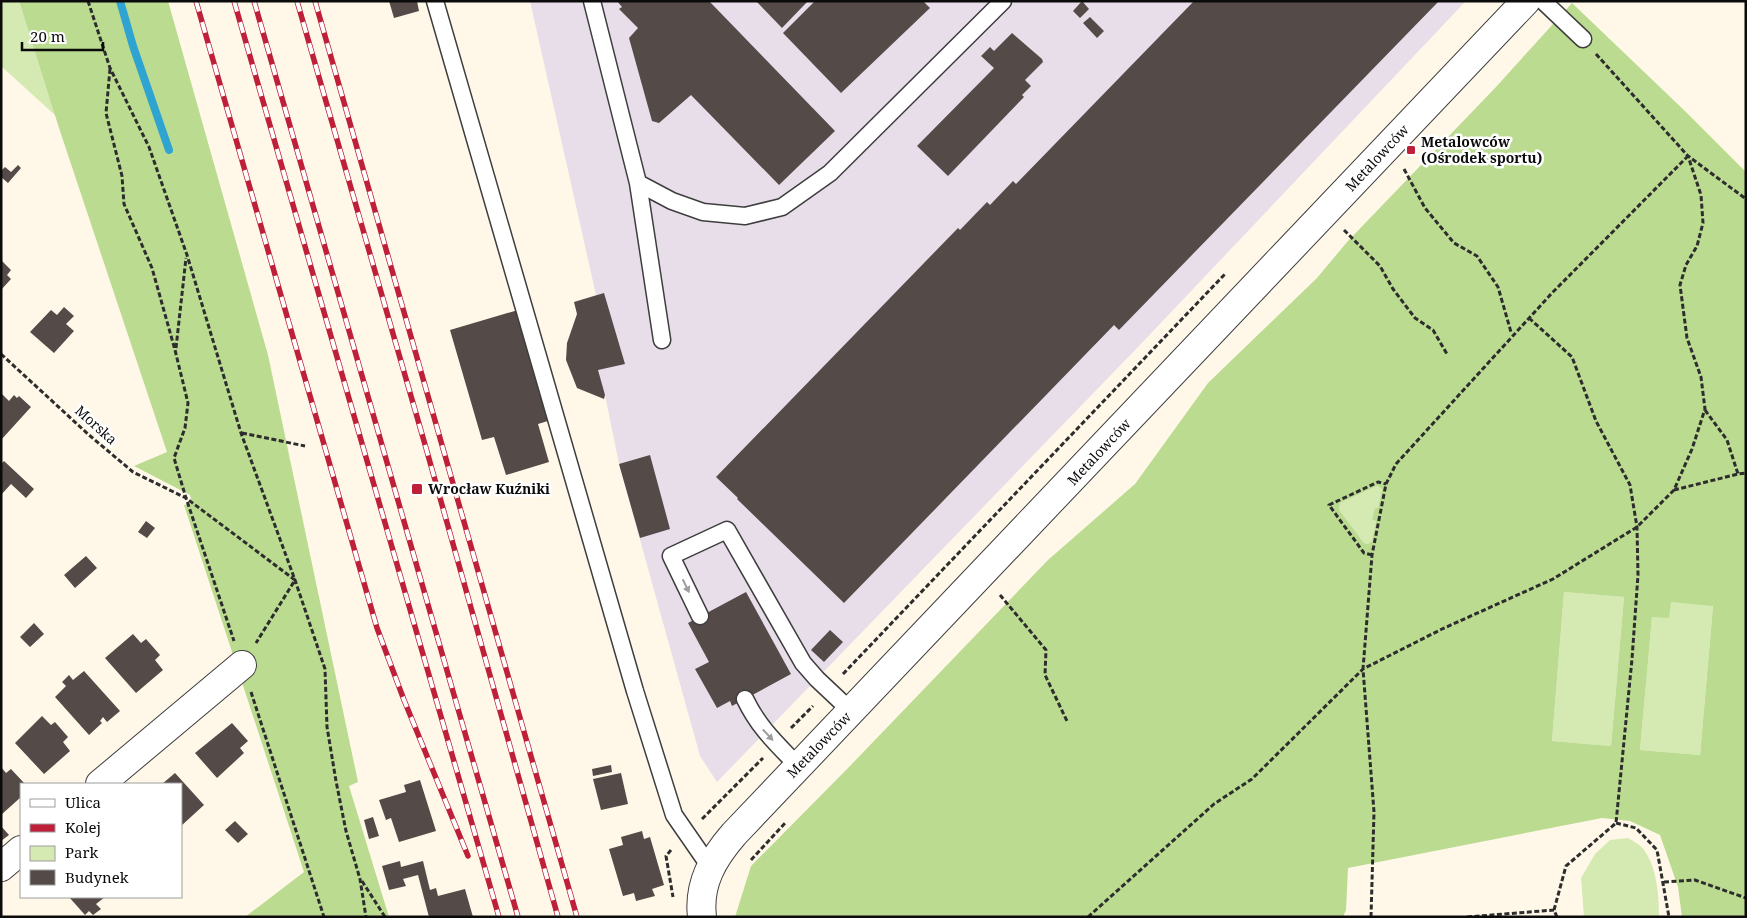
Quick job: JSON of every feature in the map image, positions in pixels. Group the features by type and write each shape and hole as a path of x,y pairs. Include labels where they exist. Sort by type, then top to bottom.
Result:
{"street":[{"name":"Metalowców","path":"702,917 702,891 710,867 720,849 1526,1"},
{"path":"101,783 242,665"},
{"path":"1,867 20,851"}],"lane":[{"path":"435,1 621,644 674,815 710,867"},
{"path":"592,1 638,184 662,340"},
{"path":"638,184 672,201 703,212 745,216 782,207 830,173 1003,1"},
{"path":"1543,1 1583,39"},
{"path":"700,616 671,556 727,530 803,664 851,711"},
{"path":"745,699 754,717 764,730 798,766"}],"path":[{"path":"88,1 110,68 149,147 186,254 241,433 295,580 325,669 327,727 346,830 360,879 366,917"},
{"path":"1583,39 1623,86 1688,156 1746,199"},
{"path":"110,68 106,113 122,176 124,204 152,268 188,403 184,428 174,458 324,917"},
{"path":"1371,917 1374,812 1363,669 1372,556 1386,484 1396,464 1512,334 1688,156"},
{"path":"1088,917 1094,915 1214,804 1252,779 1363,669 1442,629 1553,579 1637,527 1674,490 1692,449 1705,409 1701,377 1687,338 1680,285 1686,265 1697,246 1704,224 1701,195 1688,156"},
{"path":"1403,166 1425,208 1454,243 1477,256 1498,287 1512,334"},
{"path":"1344,230 1380,266 1415,318 1433,330 1446,354"},
{"path":"175,350 186,254"},
{"path":"1529,318 1572,357 1596,421 1630,484 1637,527 1638,575 1616,823 1566,866 1554,910 1558,917"},
{"name":"Morska","path":"1,354 133,472 186,498 295,580"},
{"path":"1705,409 1727,440 1738,474"},
{"path":"241,433 305,446"},
{"path":"1674,490 1738,474 1746,474"},
{"path":"1372,556 1364,553 1329,505 1378,482 1386,484"},
{"path":"242,665 295,580"},
{"path":"1000,595 1046,650 1045,675 1067,720"},
{"path":"1616,823 1636,828 1657,850 1664,882 1668,917"},
{"path":"360,879 385,917"},
{"path":"1664,882 1695,880 1746,898"},
{"path":"1467,917 1554,910"}],"shaded area":[{"path":"530,1 1466,1 1139,346 717,782 700,756 619,464 605,395 574,302 596,295"}],"green space":[{"path":"1,1 19,1 56,116 1,66"},
{"path":"19,1 168,1 268,355 358,782 349,786 389,917 245,917 304,872 184,505 192,503 190,495 134,466 167,452 59,128"},
{"path":"1572,3 1746,172 1746,917 1682,917 1678,887 1660,835 1630,821 1602,818 1348,868 1346,910 1343,917 735,917 751,866 1048,560 1135,484 1208,383 1317,278 1347,242 1496,87","holes":["1377,486 1382,489 1378,508 1375,508 1372,520 1376,521 1372,541 1368,544 1364,543 1339,510 1340,503","1564,592 1624,597 1611,746 1552,741","1671,602 1713,606 1700,755 1640,750 1652,617 1669,618"]},
{"path":"1377,486 1382,489 1378,508 1372,520 1376,521 1372,541 1368,544 1364,543 1338,510 1340,503"},
{"path":"1564,592 1624,597 1611,746 1552,741"},
{"path":"1671,602 1713,605 1700,755 1640,750 1652,616"},
{"path":"1628,838 1643,848 1652,865 1658,891 1659,917 1584,917 1581,878 1595,854 1610,840"}],"building":[{"path":"389,1 417,1 419,11 394,18"},
{"path":"617,1 709,1 835,131 779,185 691,95 659,123 652,121 629,38 638,28 619,9 622,7"},
{"path":"756,1 808,1 782,28"},
{"path":"815,1 923,1 930,8 841,93 783,33"},
{"path":"1082,1 1089,9 1080,18 1073,11"},
{"path":"1194,1 1439,1 1119,330 1114,325 844,603 716,477 958,228 960,230 987,202 990,205 1013,181 1016,184"},
{"path":"1090,17 1104,31 1097,38 1083,23"},
{"path":"1012,33 1042,59 1043,62 1025,80 1031,86 1022,95 1024,97 948,176 917,146 994,68 981,56 990,47 994,51"},
{"path":"18,165 21,168 8,183 1,177 1,171 5,167 11,172"},
{"path":"1,260 11,270 7,275 11,279 1,290"},
{"path":"604,293 625,364 598,370 605,395 604,399 577,388 566,360 567,343 577,314 574,302"},
{"path":"64,307 74,316 66,324 74,331 54,353 30,332 51,310 57,315"},
{"path":"518,310 551,420 538,424 549,462 506,475 494,437 482,440 450,330"},
{"path":"1,393 9,401 14,395 17,398 19,396 31,407 1,440"},
{"path":"650,455 670,529 640,538 619,464"},
{"path":"4,461 34,489 26,498 11,484 1,495 1,464"},
{"path":"146,521 155,528 147,538 138,532"},
{"path":"86,556 97,568 75,588 64,575"},
{"path":"746,592 791,674 732,706 730,701 717,708 695,669 709,662 688,623"},
{"path":"34,623 44,634 30,647 20,637"},
{"path":"830,630 843,642 824,662 811,650"},
{"path":"133,634 141,643 146,639 160,655 155,660 163,670 136,693 105,658"},
{"path":"84,671 120,711 107,722 103,717 100,721 102,723 89,735 55,697 66,686 62,682 69,675 73,680"},
{"path":"42,716 51,725 55,722 68,737 63,742 70,751 44,774 15,743"},
{"path":"232,723 248,741 240,748 244,753 217,778 195,753"},
{"path":"611,765 612,772 593,776 592,769"},
{"path":"1,767 6,773 11,769 24,783 20,783 20,798 1,815"},
{"path":"175,773 204,805 182,825 182,783 163,783"},
{"path":"621,773 628,804 601,810 593,779"},
{"path":"420,780 436,831 399,842 391,818 386,820 379,800 406,792 404,785"},
{"path":"373,817 379,836 369,839 364,820"},
{"path":"235,821 248,834 238,843 225,830"},
{"path":"1,826 9,835 1,841"},
{"path":"642,831 644,839 650,837 664,885 652,889 655,896 636,901 634,893 623,896 609,849 623,845 621,837"},
{"path":"400,861 401,867 423,861 430,890 436,888 438,896 465,889 473,917 429,917 418,875 403,879 406,886 389,890 382,866"},
{"path":"70,898 104,898 96,904 101,909 93,915 89,911 85,915"}],"waterway":[{"path":"120,1 133,46 169,150"}],"railway":[{"path":"196,1 377,628 404,700 468,856"},
{"path":"234,1 499,917"},
{"path":"254,1 518,917"},
{"path":"297,1 426,448 558,917"},
{"path":"315,1 577,917"}],"place":[{"name":"Metalowców (Ośrodek sportu)","path":"1411,150"},
{"name":"Wrocław Kuźniki","path":"417,489"}]}
